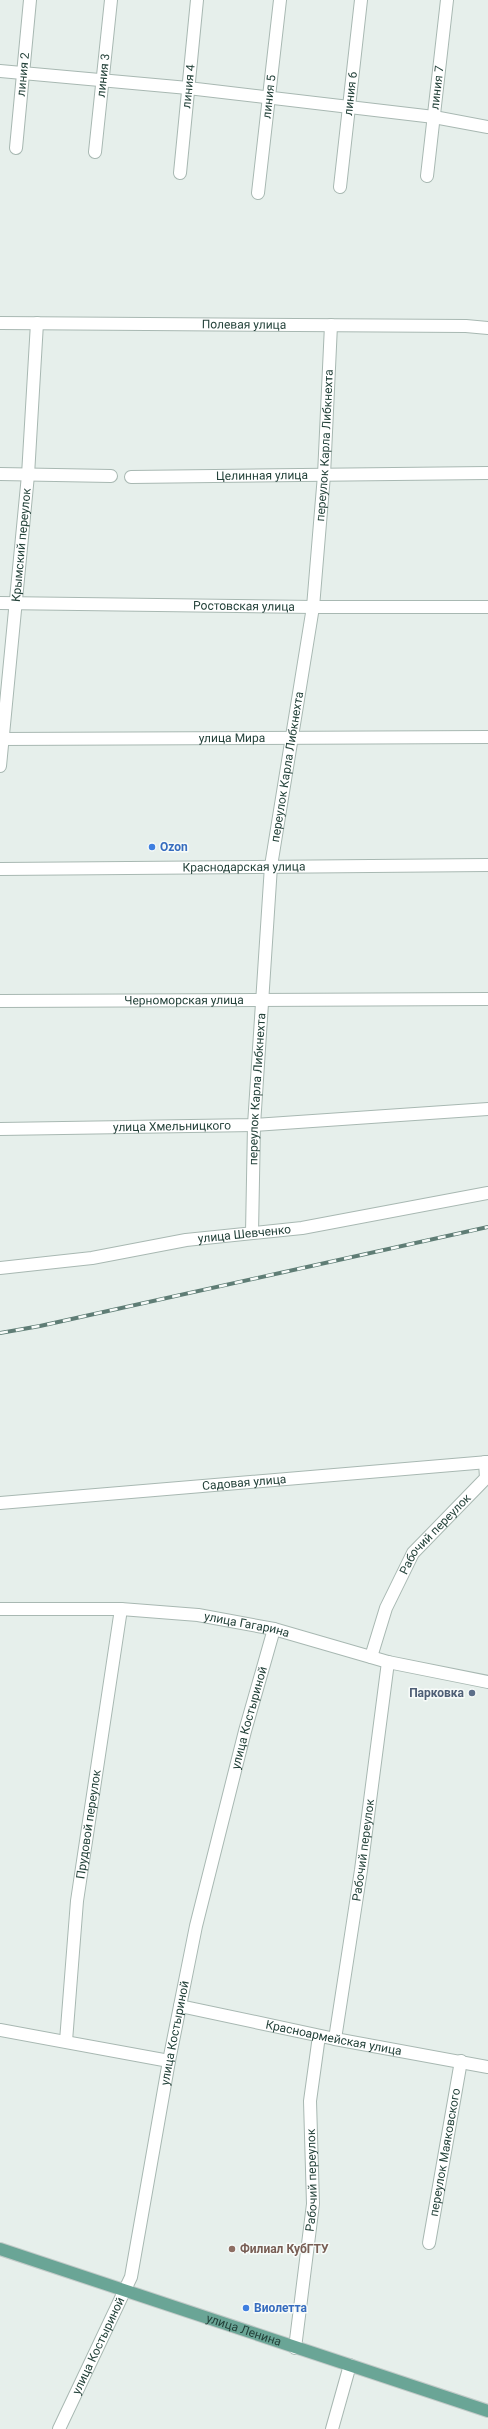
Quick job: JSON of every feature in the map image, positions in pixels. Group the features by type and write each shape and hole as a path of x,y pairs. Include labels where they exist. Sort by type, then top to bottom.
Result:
{"main road":[{"name":"улица Ленина","path":"0,2249 125,2292 488,2411"}],"street":[{"name":"линия 2","path":"16,148 30,0"},
{"name":"линия 3","path":"95,152 104,79 111,0"},
{"name":"линия 4","path":"180,173 197,0"},
{"name":"линия 5","path":"258,193 271,98 280,0"},
{"name":"линия 6","path":"340,187 361,0"},
{"name":"линия 7","path":"427,176 447,0"},
{"path":"0,71 104,79 188,88 434,117 488,126"},
{"name":"Полевая улица","path":"0,322 488,328"},
{"name":"Крымский переулок","path":"0,766 17,603 28,475 37,323"},
{"name":"переулок Карла Либкнехта","path":"252,1233 254,1125 261,999 271,866 313,607 324,475 331,326"},
{"name":"Целинная улица","path":"131,477 488,473"},
{"path":"0,474 111,476"},
{"name":"Ростовская улица","path":"0,603 313,607 488,607"},
{"name":"улица Мира","path":"2,739 488,737"},
{"name":"Краснодарская улица","path":"0,869 488,865"},
{"name":"Черноморская улица","path":"0,1001 488,998"},
{"name":"улица Хмельницкого","path":"0,1129 254,1125 488,1109"},
{"name":"улица Шевченко","path":"0,1268 92,1258 186,1240 302,1228 488,1193"},
{"name":"Садовая улица","path":"0,1503 487,1462"},
{"name":"Рабочий переулок","path":"371,1657 386,1608 413,1553 486,1478 487,1462"},
{"name":"улица Гагарина","path":"0,1609 121,1609 198,1615 274,1629 388,1662 488,1682"},
{"name":"Прудовой переулок","path":"66,2041 77,1901 121,1609"},
{"name":"улица Костыриной","path":"59,2429 125,2292 134,2264 180,2006 218,1837 274,1629"},
{"name":"Рабочий переулок","path":"335,2039 361,1870 388,1662"},
{"name":"Красноармейская улица","path":"180,2006 319,2036 488,2067"},
{"path":"0,2030 169,2061"},
{"name":"Рабочий переулок","path":"295,2348 313,2204 310,2101 319,2036"},
{"name":"переулок Маяковского","path":"429,2243 461,2061"},
{"path":"332,2429 350,2365"}],"railway":[{"path":"0,1333 40,1326 488,1227"}],"place":[{"name":"Ozon","path":"152,847"},
{"name":"Парковка","path":"472,1693"},
{"name":"Филиал КубГТУ","path":"232,2249"},
{"name":"Виолетта","path":"246,2308"}]}
